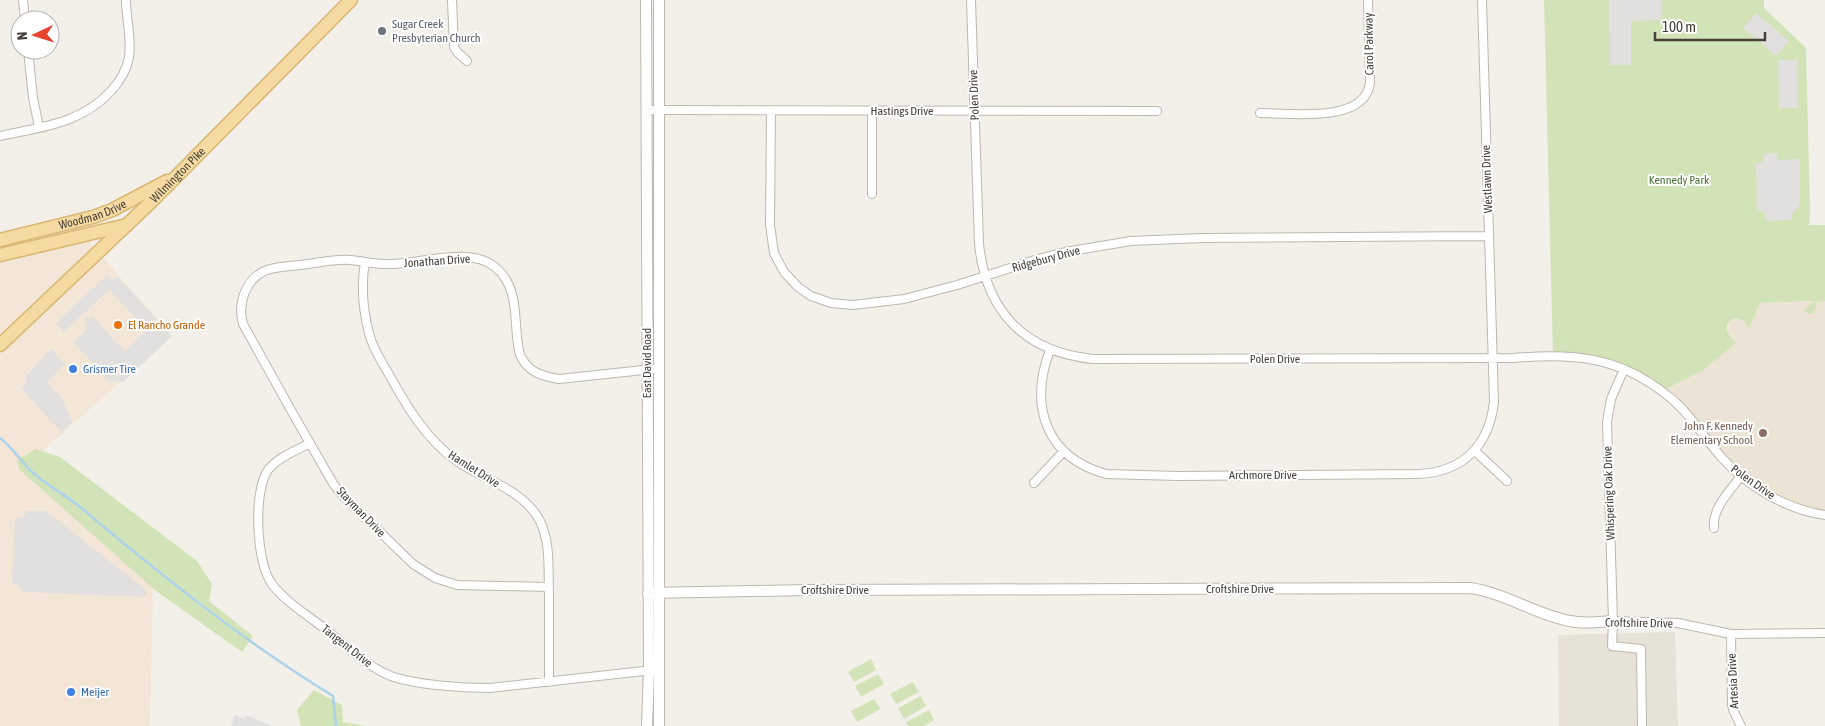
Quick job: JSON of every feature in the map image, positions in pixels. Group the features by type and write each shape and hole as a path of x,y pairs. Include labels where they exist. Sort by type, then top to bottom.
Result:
{"main road":[{"name":"Wilmington Pike","path":"0,345 180,174 351,0"},
{"name":"Woodman Drive","path":"0,241 92,217 118,207 180,174"},
{"path":"92,217 95,232"},
{"name":"Woodman Drive","path":"1,255 127,225"},
{"path":"0,241 1,255"}],"street":[{"path":"0,136 65,122 83,114 107,96 119,81 129,58 126,0"},
{"path":"452,0 454,47 467,61"},
{"name":"East David Road","path":"646,0 647,726"},
{"name":"East David Road","path":"659,0 659,726"},
{"name":"Polen Drive","path":"971,0 979,244 984,276 991,293 1004,313 1028,337 1050,350 1093,359 1574,356 1601,361 1624,369 1657,387 1680,407 1723,460 1765,493 1782,502 1825,515"},
{"name":"Carol Parkway","path":"1260,113 1336,113 1352,108 1364,98 1368,93 1370,83 1368,0"},
{"name":"Westlawn Drive","path":"1482,0 1493,358"},
{"path":"29,60 33,98 39,127"},
{"name":"Hastings Drive","path":"646,110 1157,111"},
{"name":"Ridgebury Drive","path":"771,110 770,225 772,245 784,272 798,287 821,301 831,304 853,305 904,299 957,285 1064,252 1131,241 1212,238 1489,236"},
{"path":"872,110 872,194"},
{"name":"Jonathan Drive","path":"241,303 244,292 253,280 268,270 340,260 392,264 454,258 480,259 494,266 508,282 514,302 520,355 523,362 531,370 547,377 559,379 660,369"},
{"name":"Hamlet Drive","path":"364,262 363,287 368,332 375,349 407,408 432,439 456,461 516,495 534,512 542,527 547,542 549,682"},
{"name":"Stayman Drive","path":"241,303 240,310 243,324 328,476 347,500 421,570 434,578 457,585 549,587"},
{"name":"Archmore Drive","path":"1050,350 1041,378 1041,402 1043,414 1051,434 1064,451 1080,463 1106,474 1178,476 1427,474 1449,468 1475,451 1486,434 1493,412 1493,358"},
{"name":"Whispering Oak Drive","path":"1624,369 1611,399 1607,422 1614,621 1612,646 1641,649 1642,726"},
{"name":"Tangent Drive","path":"310,444 275,463 265,476 260,488 259,531 262,564 268,578 282,595 362,659 391,676 472,688 549,682 660,669"},
{"path":"1034,483 1064,451"},
{"path":"1475,451 1507,481"},
{"path":"1714,528 1713,522 1716,510 1741,476"},
{"name":"Croftshire Drive","path":"648,593 800,590 1470,588 1493,592 1571,621 1678,623 1731,634 1825,633"},
{"name":"Artesia Drive","path":"1731,634 1732,705 1741,726"}],"shaded area":[{"path":"1609,0 1662,0 1662,20 1631,21 1631,65 1610,65"},
{"path":"1756,13 1789,41 1776,56 1743,28"},
{"path":"1778,60 1797,60 1798,108 1779,108"},
{"path":"1777,153 1778,160 1800,159 1800,204 1792,215 1792,220 1765,221 1763,211 1757,211 1756,163 1763,162 1764,154"},
{"path":"83,235 172,336 21,470 153,585 150,726 0,726 0,257"},
{"path":"107,275 112,280 117,276 172,336 123,382 107,380 73,342 86,330 85,318 93,317 125,351 147,330 112,293 111,288 64,332 56,323"},
{"name":"John F. Kennedy Elementary School","path":"1825,301 1825,515 1804,510 1741,476 1662,391 1700,372 1733,339 1727,333 1729,322 1733,319 1745,321 1749,328 1760,303"},
{"path":"51,349 65,364 47,382 62,398 72,423 62,432 21,389 26,384 26,376"},
{"path":"27,511 46,511 146,590 146,597 22,592 18,585 12,585 15,518 22,518"},
{"path":"1675,632 1678,726 1559,726 1558,635"},
{"path":"235,715 244,719 246,715 272,726 231,726"}],"green space":[{"name":"Kennedy Park","path":"1544,0 1764,0 1764,8 1806,48 1809,225 1825,225 1825,301 1814,302 1816,308 1812,314 1808,314 1804,310 1814,301 1760,303 1749,328 1750,331 1743,320 1731,320 1727,330 1736,343 1700,372 1662,391 1624,369 1553,356"},
{"path":"36,449 60,457 197,561 212,584 209,601 253,636 242,652 156,591 20,470 17,460"},
{"path":"871,659 876,670 854,682 848,672"},
{"path":"878,674 884,684 861,697 855,686"},
{"path":"913,682 919,692 896,704 890,694"},
{"path":"314,690 342,705 343,722 366,726 301,726 297,710"},
{"path":"921,696 926,706 904,719 898,708"},
{"path":"874,699 880,709 857,722 851,711"},
{"path":"929,710 934,720 924,726 908,726 906,722"}],"waterway":[{"path":"0,438 37,476 80,507 203,606 267,653 333,696 336,726"}],"place":[{"name":"Sugar Creek Presbyterian Church","path":"382,31"},
{"name":"El Rancho Grande","path":"118,325"},
{"name":"Grismer Tire","path":"73,369"},
{"name":"John F. Kennedy Elementary School","path":"1763,433"},
{"name":"Meijer","path":"71,692"}]}
